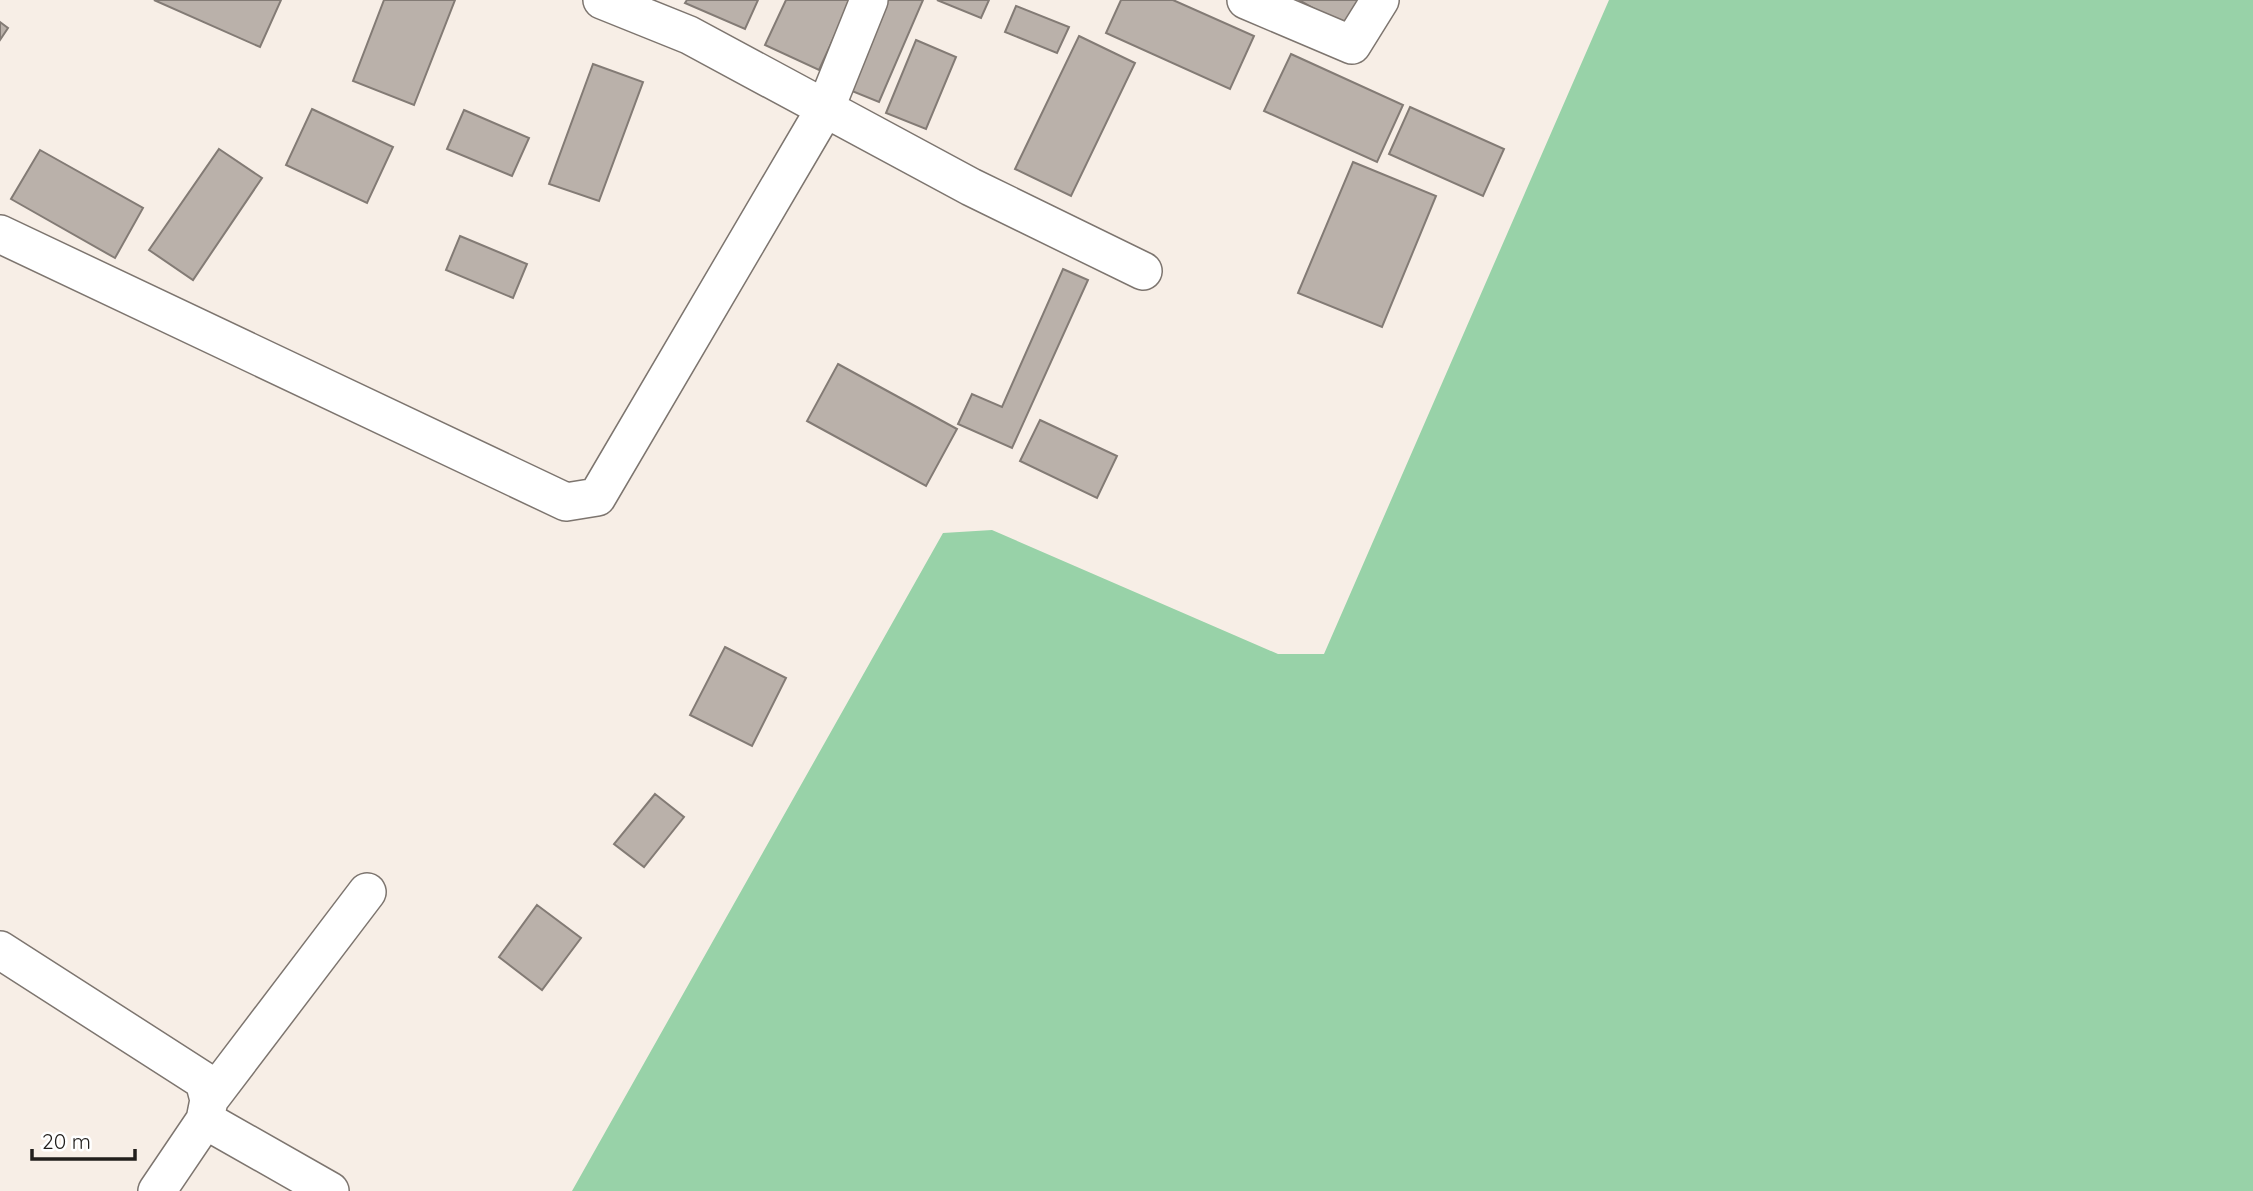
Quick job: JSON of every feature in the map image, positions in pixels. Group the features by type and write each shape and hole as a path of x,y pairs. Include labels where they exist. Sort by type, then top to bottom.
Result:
{"street":[{"path":"602,0 689,35 971,187 1143,271"},
{"path":"0,234 566,502 597,496 614,472 826,107 869,0"},
{"path":"1247,0 1352,45 1380,0"},
{"path":"157,1191 207,1110 368,892"},
{"path":"0,950 204,1081 207,1110"},
{"path":"207,1110 330,1191"}],"green space":[{"path":"1609,0 2253,0 2253,1191 572,1191 943,533 992,530 1278,654 1324,654"}],"building":[{"path":"154,0 281,0 260,47"},
{"path":"384,0 455,0 414,105 353,81"},
{"path":"687,0 758,0 745,29 685,3"},
{"path":"786,0 851,0 819,70 765,45"},
{"path":"885,0 923,0 879,102 847,89"},
{"path":"937,0 989,0 981,18"},
{"path":"1121,0 1173,0 1254,36 1230,89 1106,33"},
{"path":"1299,0 1364,0 1348,28"},
{"path":"1016,6 1069,27 1057,53 1005,32"},
{"path":"0,22 8,28 0,40"},
{"path":"1079,36 1135,63 1071,196 1015,169"},
{"path":"916,40 956,57 926,129 886,113"},
{"path":"1291,54 1403,105 1377,162 1264,111"},
{"path":"593,64 643,82 599,201 549,184"},
{"path":"1410,107 1504,149 1483,196 1389,154"},
{"path":"312,109 393,147 367,203 286,165"},
{"path":"464,110 529,138 512,176 447,149"},
{"path":"219,149 262,178 193,280 149,250"},
{"path":"40,150 143,208 115,258 11,199"},
{"path":"1353,162 1436,196 1382,327 1298,293"},
{"path":"460,236 527,264 513,298 446,270"},
{"path":"1063,269 1088,280 1012,448 958,424 972,394 1002,407"},
{"path":"838,364 957,429 926,486 807,421"},
{"path":"1040,420 1117,456 1097,498 1020,461"},
{"path":"725,647 786,678 752,746 690,715"},
{"path":"655,794 684,817 644,867 614,844"},
{"path":"537,905 581,938 542,990 499,957"}]}
